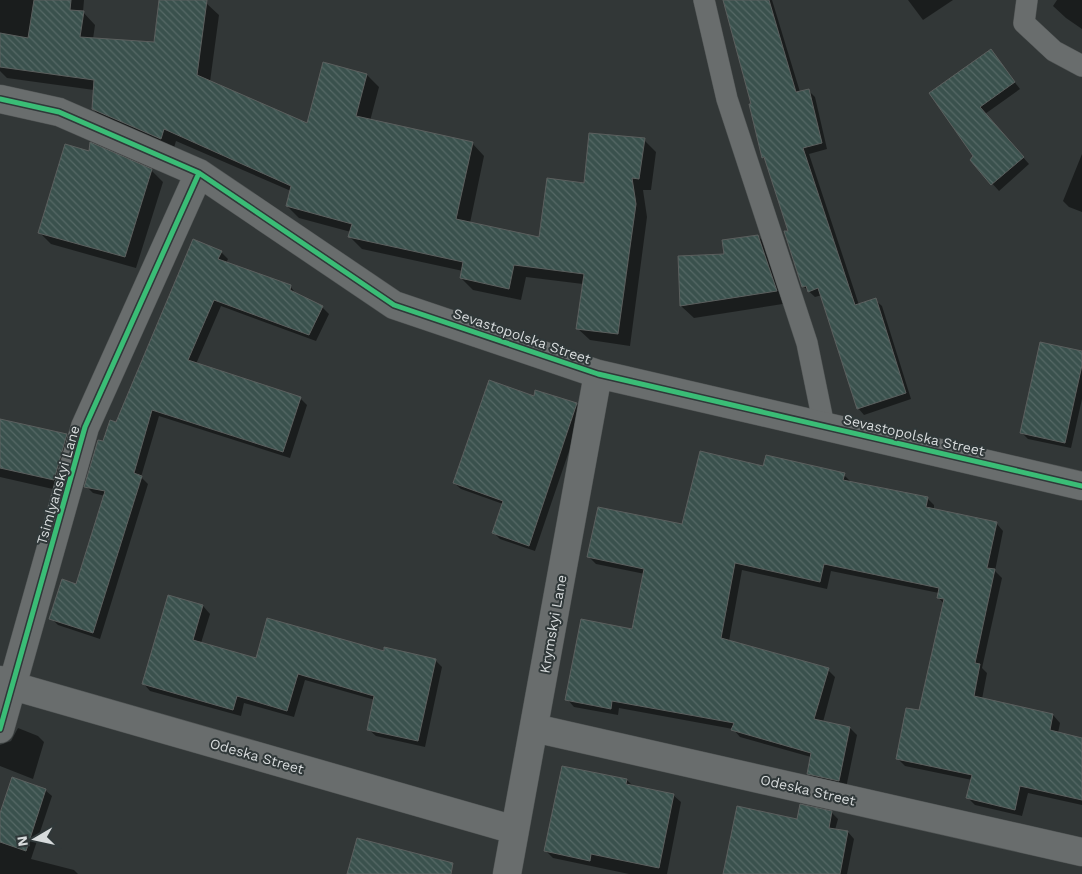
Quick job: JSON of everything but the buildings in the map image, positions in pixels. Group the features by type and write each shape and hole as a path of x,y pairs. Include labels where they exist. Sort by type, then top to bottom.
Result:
{"street":[{"name":"Sevastopolska Street","path":"0,100 59,112 199,173 394,305 598,374 1082,486"},
{"name":"Tsimlyanskyi Lane","path":"0,729 6,683 85,427 199,173"},
{"name":"Krymskyi Lane","path":"508,874 598,374"},
{"name":"Odeska Street","path":"6,683 516,830"},
{"name":"Odeska Street","path":"534,728 1082,852"}],"lane":[{"path":"704,0 727,98 807,343 824,426"},
{"path":"1027,0 1024,23 1054,50 1082,66"}],"cycle path":[{"path":"0,99 59,112 199,173 394,305 598,374 1082,486"},
{"path":"0,729 85,427 199,173"}]}
